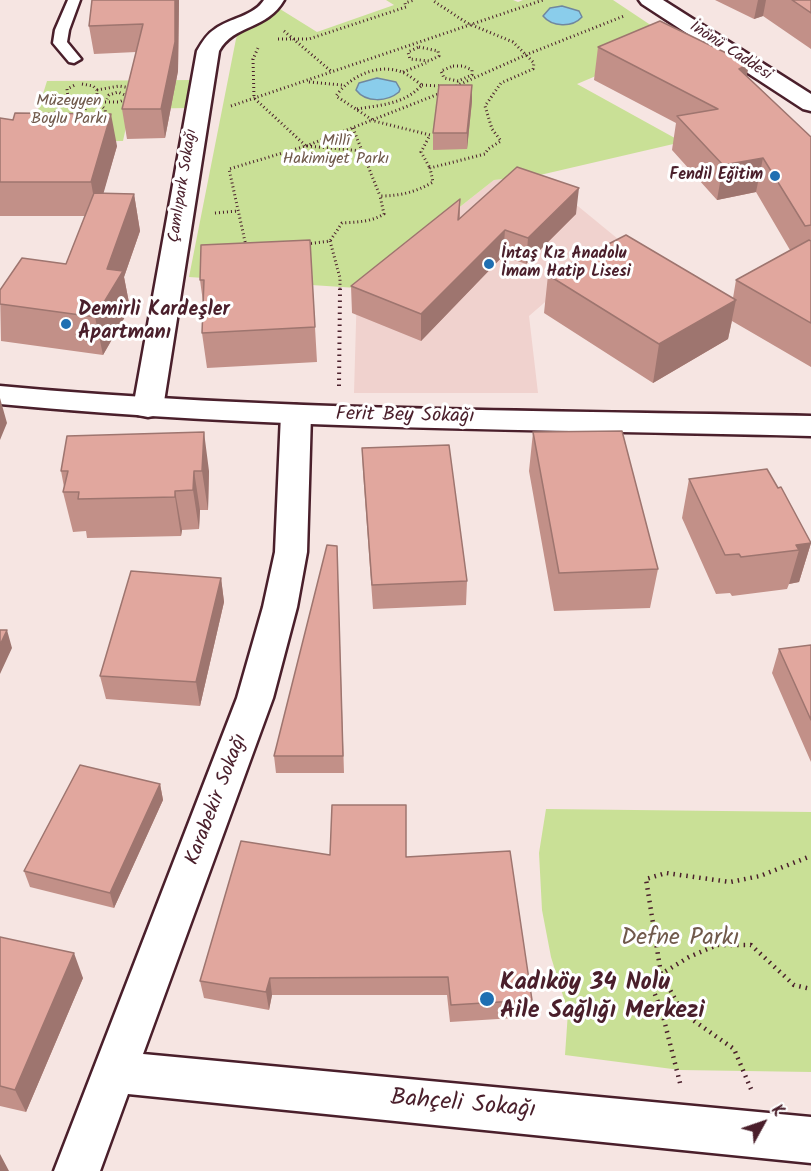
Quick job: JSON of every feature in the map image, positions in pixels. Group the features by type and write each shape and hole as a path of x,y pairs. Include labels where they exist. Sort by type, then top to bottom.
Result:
{"street":[{"name":"Çamlıpark Sokağı","path":"148,408 210,44 226,30 268,10 274,0"},
{"name":"İnönü Caddesi","path":"652,2 811,104"},
{"name":"Ferit Bey Sokağı","path":"0,394 148,408 296,414 811,426"},
{"name":"Karabekir Sokağı","path":"77,1171 239,743 269,646 291,552 296,414"},
{"name":"Bahçeli Sokağı","path":"115,1072 791,1137"}],"lane":[{"path":"74,0 62,30 60,43 74,59"}],"path":[{"path":"273,40 309,39 405,7 405,3 414,0"},
{"path":"430,168 485,154 488,149 500,144 501,141 492,129 485,106 491,94 501,83 533,69 534,63 528,54 508,38 471,25 432,0"},
{"path":"196,117 411,48 543,0"},
{"path":"247,250 229,169 306,146 374,121 652,2"},
{"path":"293,38 332,72"},
{"path":"265,42 256,50 253,59 254,98 306,146 362,151"},
{"path":"411,48 408,54 411,59 418,62 433,60 446,68"},
{"path":"403,72 433,60 439,54 435,49 411,48"},
{"path":"458,66 468,68 473,73 468,80 452,81 444,78 441,71 458,66"},
{"path":"305,82 342,85 379,69 403,72 422,85 445,86"},
{"path":"68,98 67,89 72,86 83,84 93,86 97,90 97,102 105,110 105,121"},
{"path":"342,85 336,96 374,121 430,135 421,152 430,168 433,182 419,190 402,195 380,196"},
{"path":"357,109 391,103 416,94 422,85"},
{"path":"97,90 119,86 135,89"},
{"path":"451,86 457,86"},
{"path":"97,102 107,99 121,102 127,96 121,92 114,93 107,96 107,99"},
{"path":"68,98 79,98 85,103 86,108 75,118 62,118 56,112 58,106 68,98"},
{"path":"57,123 62,118"},
{"path":"338,397 340,284 330,241 342,223 366,222 384,214 380,196 353,128"},
{"path":"306,244 330,241"},
{"path":"791,1137 734,1049 683,1012 661,974 646,879 666,873 730,882 760,876 811,856"},
{"path":"692,1127 664,1028 662,1012 652,987 661,974 689,957 717,945 751,945 794,985 811,988"}],"shaded area":[{"name":"İntaş Kız Anadolu İmam Hatip Lisesi","path":"540,175 618,239 529,316 538,393 354,393 357,288 494,180"}],"green space":[{"name":"Millî Hakimiyet Parkı","path":"386,0 513,0 518,2 523,0 613,0 676,42 577,84 682,142 540,175 494,180 357,288 189,277 236,39 242,23 280,9 317,32 394,5"},
{"name":"Müzeyyen Boylu Parkı","path":"193,80 187,108 130,109 123,141 28,142 47,81"},
{"name":"Defne Parkı","path":"546,809 811,812 811,1072 680,1070 565,1055 568,1012 551,957 542,910 539,853"}],"water":[{"path":"562,6 579,11 582,17 573,23 562,25 551,22 543,16 550,8"},
{"path":"377,78 396,82 400,89 399,92 389,98 377,100 365,97 356,90 359,83"}],"building":[{"path":"92,0 175,0 175,42 161,109 122,109 143,24 89,26"},
{"path":"792,0 811,0 811,13"},
{"path":"660,21 749,64 739,69 811,137 811,225 805,226 763,158 723,165 677,116 718,109 598,47"},
{"path":"439,85 472,85 467,133 433,133"},
{"path":"15,113 111,114 91,182 0,182 0,118 13,120"},
{"path":"517,167 579,188 528,238 505,230 421,314 351,286 460,199 458,220"},
{"path":"94,193 134,194 107,269 123,271 95,317 0,304 0,290 22,258 66,264"},
{"path":"626,235 736,300 659,344 548,275"},
{"path":"310,240 315,327 202,333 204,280 200,280 201,245"},
{"path":"809,240 811,241 811,323 736,280"},
{"path":"622,431 658,569 559,573 533,432"},
{"path":"204,432 202,471 194,471 193,490 175,491 175,497 78,499 79,492 63,492 68,471 61,471 67,436"},
{"path":"449,445 467,581 372,585 362,448"},
{"path":"767,469 778,488 781,487 811,543 796,545 799,550 741,557 739,554 725,555 689,479"},
{"path":"327,545 337,546 343,756 274,756"},
{"path":"131,571 221,578 196,682 100,676"},
{"path":"0,630 7,630 0,645"},
{"path":"811,645 811,720 779,649"},
{"path":"80,765 160,784 110,893 24,871"},
{"path":"332,805 406,805 406,857 510,851 532,1000 451,1005 448,977 270,978 266,992 200,981 241,841 330,855"},
{"path":"0,937 74,953 15,1090 0,1086"}],"place":[{"name":"Fendil Eğitim","path":"775,176"},
{"name":"İntaş Kız Anadolu İmam Hatip Lisesi","path":"489,264"},
{"name":"Demirli Kardeşler Apartmanı","path":"66,324"},
{"name":"Kadıköy 34 Nolu Aile Sağlığı Merkezi","path":"487,999"}]}
